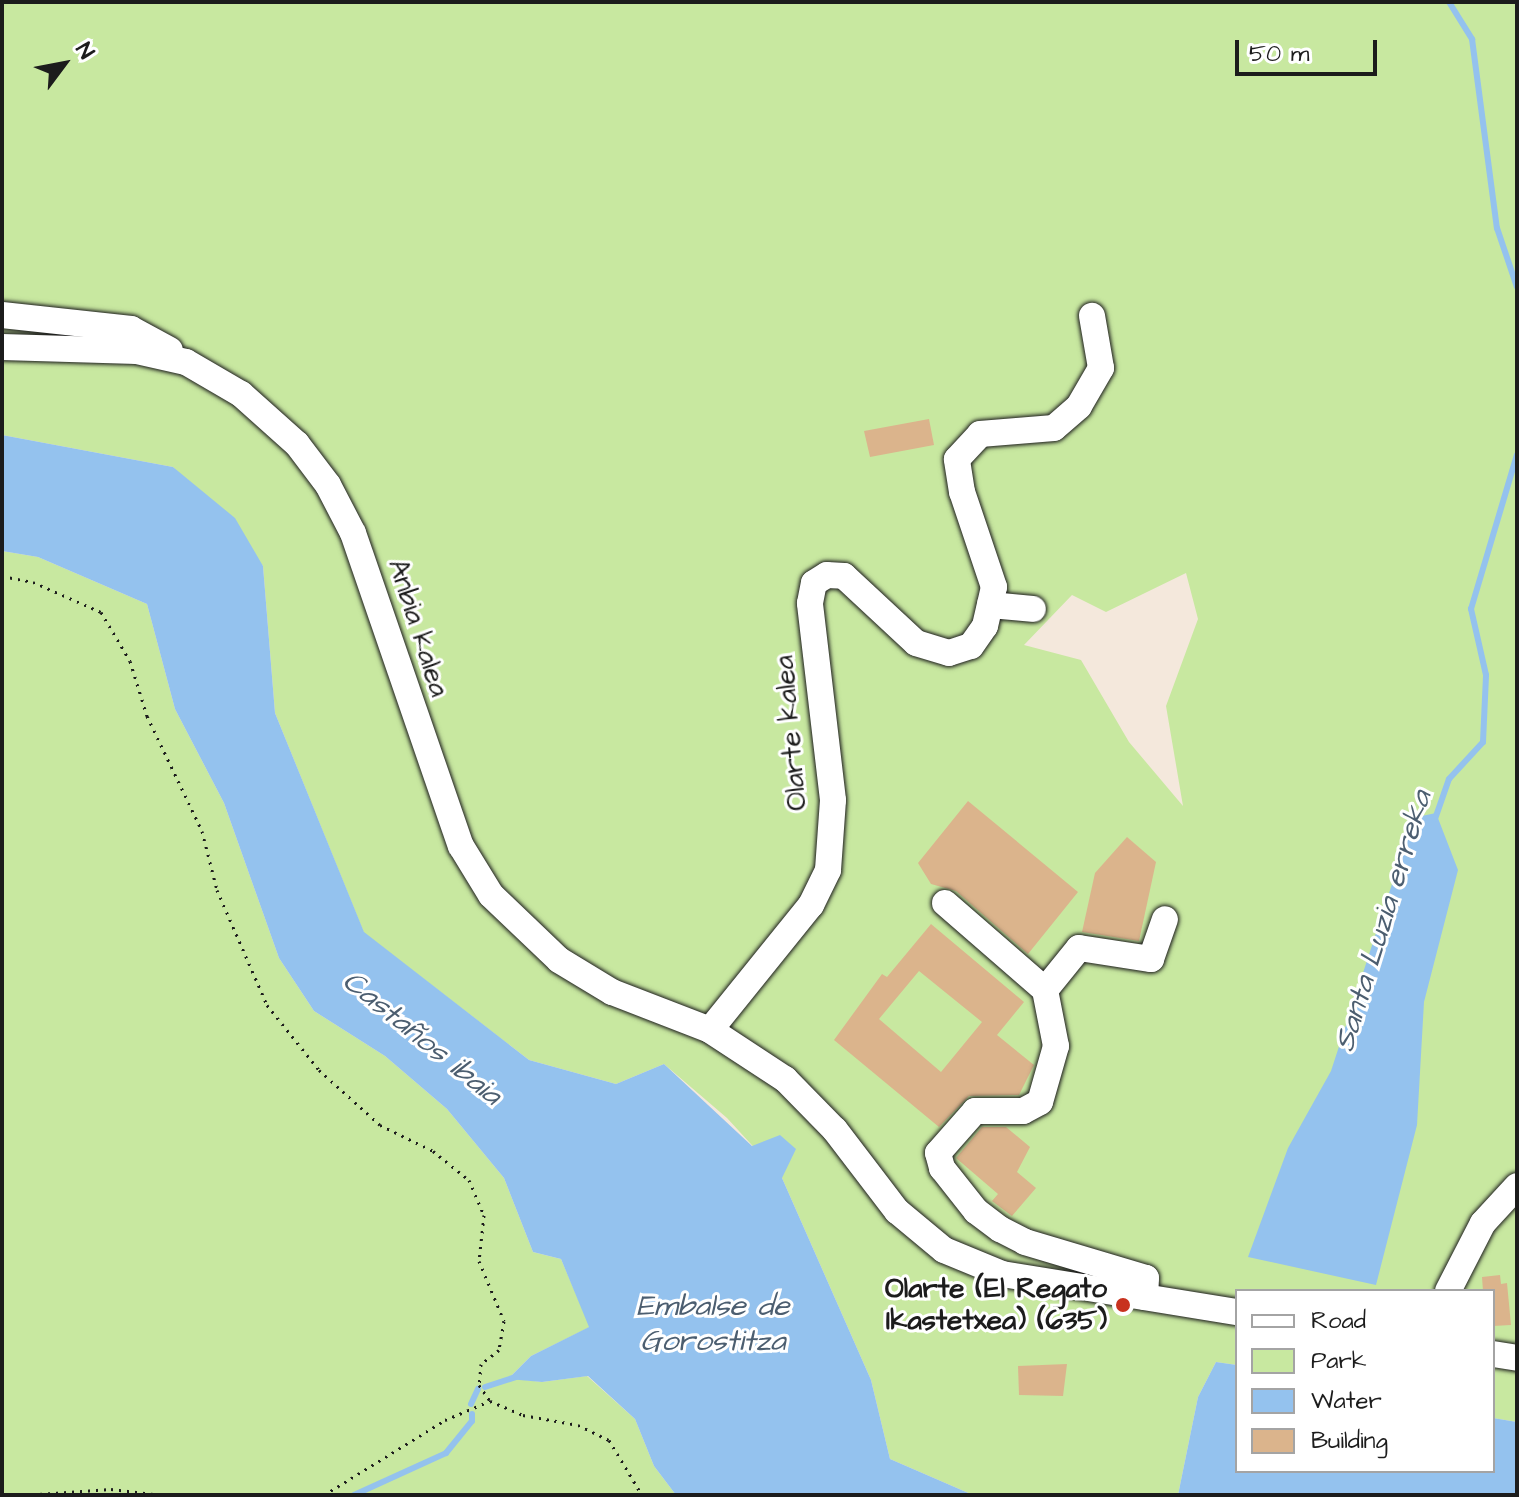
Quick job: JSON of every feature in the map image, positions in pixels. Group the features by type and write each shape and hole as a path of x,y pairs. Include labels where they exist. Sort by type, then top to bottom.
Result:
{"street":[{"path":"2,315 131,329 186,362"},
{"name":"Olarte kalea","path":"710,1030 811,905 828,870 833,800 810,603 814,583 827,575 844,576 916,643 949,653 971,646 985,626 994,587 962,492 957,459 980,434 1054,428 1079,406 1101,368 1092,316"},
{"name":"Anbia kalea","path":"2,347 137,351 186,362 241,394 277,425 328,485 363,559 461,846 491,895 559,960 612,992 710,1030"},
{"path":"990,605 1033,609"},
{"path":"945,903 1045,990 1056,1046 1040,1102 1023,1111 975,1111 938,1153 942,1168 976,1211 1000,1229 1025,1242 1146,1278 1145,1297"},
{"path":"1045,990 1079,948 1151,959 1165,919"},
{"path":"710,1030 802,1094 897,1211 944,1250 1002,1274 1235,1312"},
{"path":"1449,1289 1483,1223 1517,1186"},
{"path":"1495,1354 1517,1358"}],"path":[{"path":"2,576 33,582 101,612 130,661 147,716 202,831 217,890 267,1005 319,1070 380,1125 433,1151 469,1180 484,1215 479,1261 504,1321 499,1350 481,1364 479,1385 490,1401 523,1415 578,1425 609,1440 642,1495"},
{"path":"324,1495 445,1420 490,1401"},
{"path":"24,1495 111,1489 162,1495"}],"green space":[{"path":"2,2 1517,2 1517,1422 1495,1418 1495,1289 1235,1289 1235,1365 1216,1362 1198,1397 1178,1495 973,1495 890,1459 871,1380 782,1178 727,1118 664,1064 616,1084 529,1060 364,933 275,713 263,566 173,467 2,435","holes":["1186,573 1198,619 1166,706 1183,806 1129,742 1081,660 1024,645 1072,595 1106,612"]},
{"path":"2,551 38,557 147,604 175,709 224,803 279,958 314,1011 385,1056 447,1109 504,1178 533,1252 561,1259 590,1327 531,1356 509,1378 542,1382 587,1376 635,1419 654,1466 676,1495 2,1495"}],"water":[{"name":"Embalse de Gorostitza","path":"2,435 173,467 235,518 263,566 275,713 364,932 529,1060 616,1084 664,1064 752,1146 780,1135 796,1149 782,1178 871,1380 890,1459 973,1495 676,1495 654,1466 635,1419 588,1376 542,1382 508,1379 531,1356 589,1327 561,1259 533,1252 504,1178 447,1109 385,1056 314,1011 279,958 224,803 175,709 147,604 38,557 2,551"},
{"path":"1436,813 1458,870 1424,1002 1417,1125 1376,1285 1248,1257 1288,1148 1331,1071 1408,835 1417,817"},
{"path":"1216,1362 1235,1365 1235,1473 1495,1473 1495,1418 1517,1422 1517,1495 1178,1495 1198,1397"}],"building":[{"path":"929,419 934,445 870,457 864,431"},
{"path":"968,801 1078,892 1028,954 956,891 931,884 918,863"},
{"path":"1127,837 1156,862 1139,941 1082,932 1095,873"},
{"path":"931,924 1024,1002 997,1035 1034,1065 1019,1095 969,1096 939,1127 834,1040 882,974 887,977","holes":["919,971 982,1022 941,1072 879,1019"]},
{"path":"982,1127 1006,1127 1030,1147 1017,1172 1036,1188 1012,1216 992,1201 998,1194 956,1158"},
{"path":"1500,1275 1501,1284 1507,1283 1511,1325 1495,1326 1495,1289 1483,1289 1482,1277"},
{"path":"1067,1364 1063,1396 1019,1395 1018,1366"}],"waterway":[{"name":"Santa Luzia erreka","path":"1449,2 1472,39 1497,228 1517,287"},
{"name":"Santa Luzia erreka","path":"1435,819 1449,779 1483,742 1486,675 1471,609 1517,455"},
{"path":"485,1387 516,1377"},
{"path":"471,1404 478,1389"},
{"path":"354,1495 446,1453 472,1421 472,1414"}],"place":[{"name":"Olarte (El Regato Ikastetxea) (635)","path":"1123,1305"}],"water label":[{"name":"Castaños ibaia","path":"422,1038"}]}
